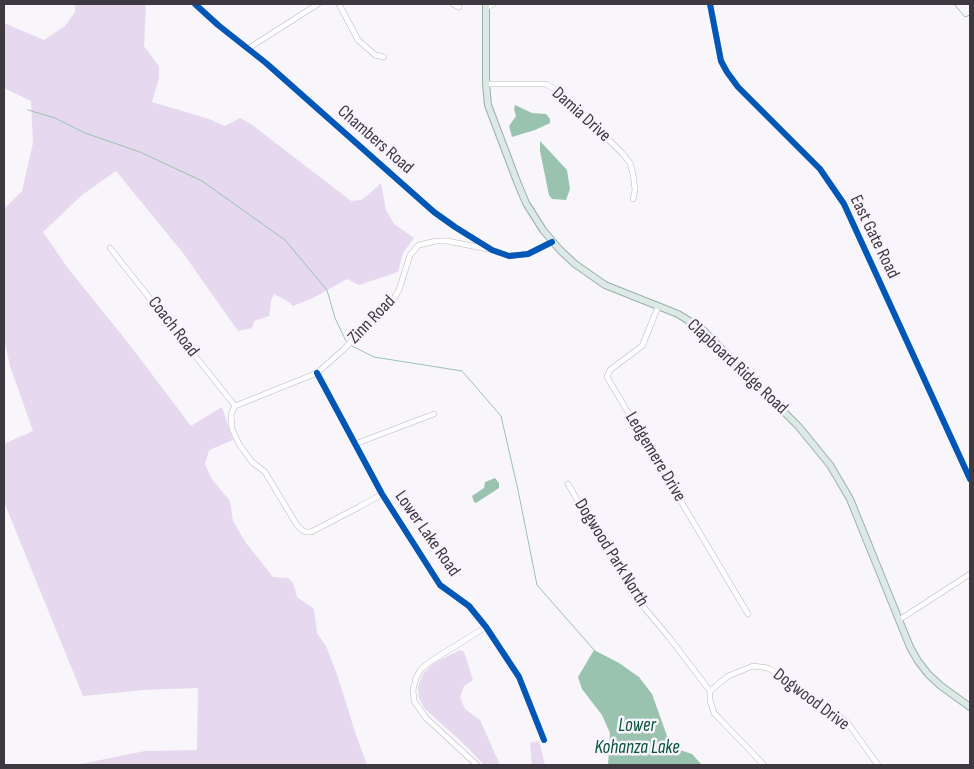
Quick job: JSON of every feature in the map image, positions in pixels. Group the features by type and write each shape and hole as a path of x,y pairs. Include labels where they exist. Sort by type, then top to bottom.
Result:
{"main road":[{"name":"Clapboard Ridge Road","path":"486,6 486,84 488,105 518,184 534,217 552,242 576,264 605,286 687,318 710,336 788,415 817,448 842,485 854,507 910,647 928,674 940,686 970,707"}],"street":[{"name":"Chambers Road","path":"195,4 218,25 249,48 434,212 492,250 509,256 528,254 552,242"},
{"path":"249,48 318,4"},
{"path":"339,4 358,40 375,55 384,57"},
{"path":"452,4 459,7"},
{"path":"486,6 493,4"},
{"name":"East Gate Road","path":"710,4 722,61 727,72 738,87 820,169 844,204 970,479"},
{"name":"Damia Drive","path":"486,84 546,84 560,92 630,163 636,190 633,199"},
{"name":"Zinn Road","path":"235,406 316,373 343,350 360,332 389,307 399,290 410,254 419,246 436,241 447,241 492,250"},
{"name":"Coach Road","path":"110,248 235,406"},
{"name":"Ledgemere Drive","path":"658,307 642,346 610,370 608,377 748,614"},
{"name":"Lower Lake Road","path":"316,373 382,494 440,585 469,606 486,627 519,677 544,740"},
{"path":"235,406 231,414 232,428 239,444 252,462 265,472 297,525 302,530 311,532 382,494"},
{"path":"355,444 434,414"},
{"name":"Dogwood Park North","path":"568,484 631,592 710,691"},
{"path":"899,620 970,574"},
{"path":"476,765 426,718 414,701 413,690 421,669 430,661 486,627"},
{"name":"Dogwood Drive","path":"710,691 728,676 740,670 753,666 768,668 791,681 846,722 878,765"},
{"path":"710,691 710,700 714,713 764,765"}],"shaded area":[{"path":"75,4 146,4 144,46 159,66 159,78 152,102 209,119 225,126 240,118 251,124 351,201 361,200 381,183 386,210 394,224 414,238 403,253 398,272 359,285 347,279 313,298 293,306 274,294 269,316 254,321 252,328 238,331 183,253 116,171 82,195 43,232 67,267 129,344 191,426 222,407 233,440 209,450 205,464 211,478 230,501 233,521 246,543 273,577 288,578 293,583 297,597 314,609 317,633 326,646 337,674 367,765 76,765 145,751 197,750 198,688 143,690 83,696 4,502 4,444 33,431 10,366 4,338 4,209 22,191 33,143 31,101 4,88 4,23 44,40 65,26 75,12"},
{"path":"460,650 464,652 473,680 464,686 460,697 465,709 480,720 500,765 484,765 424,708 419,698 418,686 424,672 434,663"},
{"path":"539,741 545,765 532,765 530,743"}],"water":[{"path":"515,105 532,113 546,114 550,119 550,123 512,137 509,126 516,116"},
{"path":"540,141 567,170 570,189 566,200 552,199 549,195 540,151"},
{"path":"495,478 499,483 499,488 476,503 474,502 472,496 484,488 485,482"},
{"name":"Lower Kohanza Lake","path":"594,650 619,663 639,677 652,694 671,747 692,754 702,765 608,765 610,733 602,715 582,689 578,677"}],"waterway":[{"path":"954,4 965,17 970,15"},
{"path":"28,110 55,118 85,133 140,152 202,181 285,240 327,290 335,318 346,341"},
{"path":"352,346 374,357 462,371 501,416 537,585 595,651"}],"cycle path":[{"path":"195,4 266,63 434,212 455,227 492,250 509,256 528,254 552,242"},
{"path":"710,4 721,61 727,72 738,87 820,169 844,204 970,479"},
{"path":"317,373 382,494 440,585 469,606 486,627 519,677 544,740"}]}
